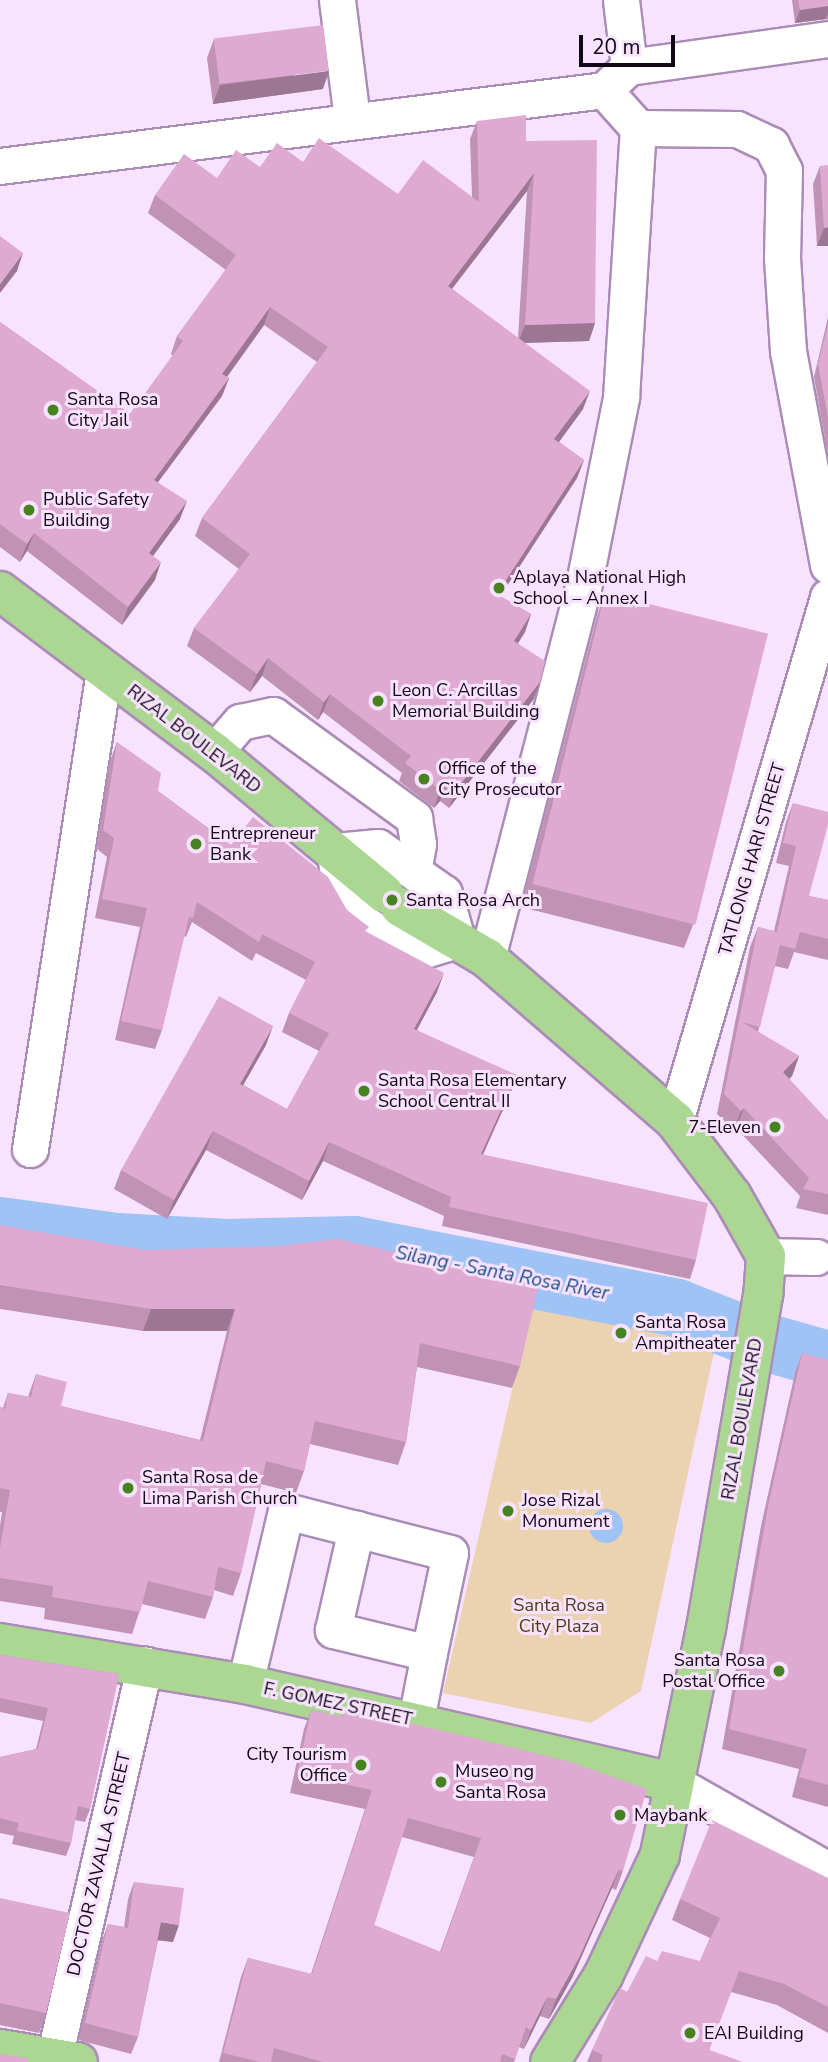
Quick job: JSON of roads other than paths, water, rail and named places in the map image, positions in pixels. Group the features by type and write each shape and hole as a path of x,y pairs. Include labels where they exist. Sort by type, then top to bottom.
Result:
{"main road":[{"name":"RIZAL BOULEVARD","path":"0,591 214,752 335,850 399,890 675,1121 732,1196 765,1256 763,1295 751,1371 660,1855 603,1976 550,2062"},
{"name":"F. GOMEZ STREET","path":"0,1643 145,1665 245,1684 416,1720 673,1782"},
{"path":"0,2049 62,2060"}],"street":[{"path":"337,0 352,118"},
{"path":"335,850 339,888 357,918 390,941 427,949 472,949 583,588 621,397 638,128 617,78 621,0"},
{"path":"0,166 352,118 617,78 771,45 828,39"},
{"path":"638,128 737,129 771,145 784,170 782,258 788,351 828,565"},
{"name":"TATLONG HARI STREET","path":"675,1121 815,687 828,597"},
{"path":"30,1149 104,669"},
{"path":"214,752 240,722 273,715 414,818 418,845 399,890"},
{"path":"765,1256 816,1257"},
{"path":"245,1684 286,1511 450,1553 416,1720"},
{"path":"356,1529 333,1630 429,1653"},
{"name":"DOCTOR ZAVALLA STREET","path":"62,2060 145,1665"},
{"path":"673,1782 828,1870"}],"water":[{"path":"606,1509 618,1514 623,1526 618,1538 606,1543 594,1538 589,1526 594,1514"}],"waterway":[{"name":"Silang - Santa Rosa River","path":"0,1226 117,1242 227,1248 354,1245 677,1308 761,1341 828,1360"}],"place":[{"name":"Santa Rosa City Jail","path":"53,410"},
{"name":"Public Safety Building","path":"29,510"},
{"name":"Aplaya National High School – Annex I","path":"499,588"},
{"name":"Leon C. Arcillas Memorial Building","path":"378,701"},
{"name":"Office of the City Prosecutor","path":"424,779"},
{"name":"Entrepreneur Bank","path":"196,844"},
{"name":"Santa Rosa Arch","path":"392,900"},
{"name":"Santa Rosa Elementary School Central II","path":"364,1091"},
{"name":"7-Eleven","path":"775,1127"},
{"name":"Santa Rosa Ampitheater","path":"621,1333"},
{"name":"Santa Rosa de Lima Parish Church","path":"128,1488"},
{"name":"Jose Rizal Monument","path":"508,1511"},
{"name":"Santa Rosa Postal Office","path":"779,1671"},
{"name":"City Tourism Office","path":"361,1765"},
{"name":"Museo ng Santa Rosa","path":"441,1782"},
{"name":"Maybank","path":"620,1815"},
{"name":"EAI Building","path":"690,2033"}],"park label":[{"name":"Santa Rosa City Plaza","path":"559,1616"}]}
